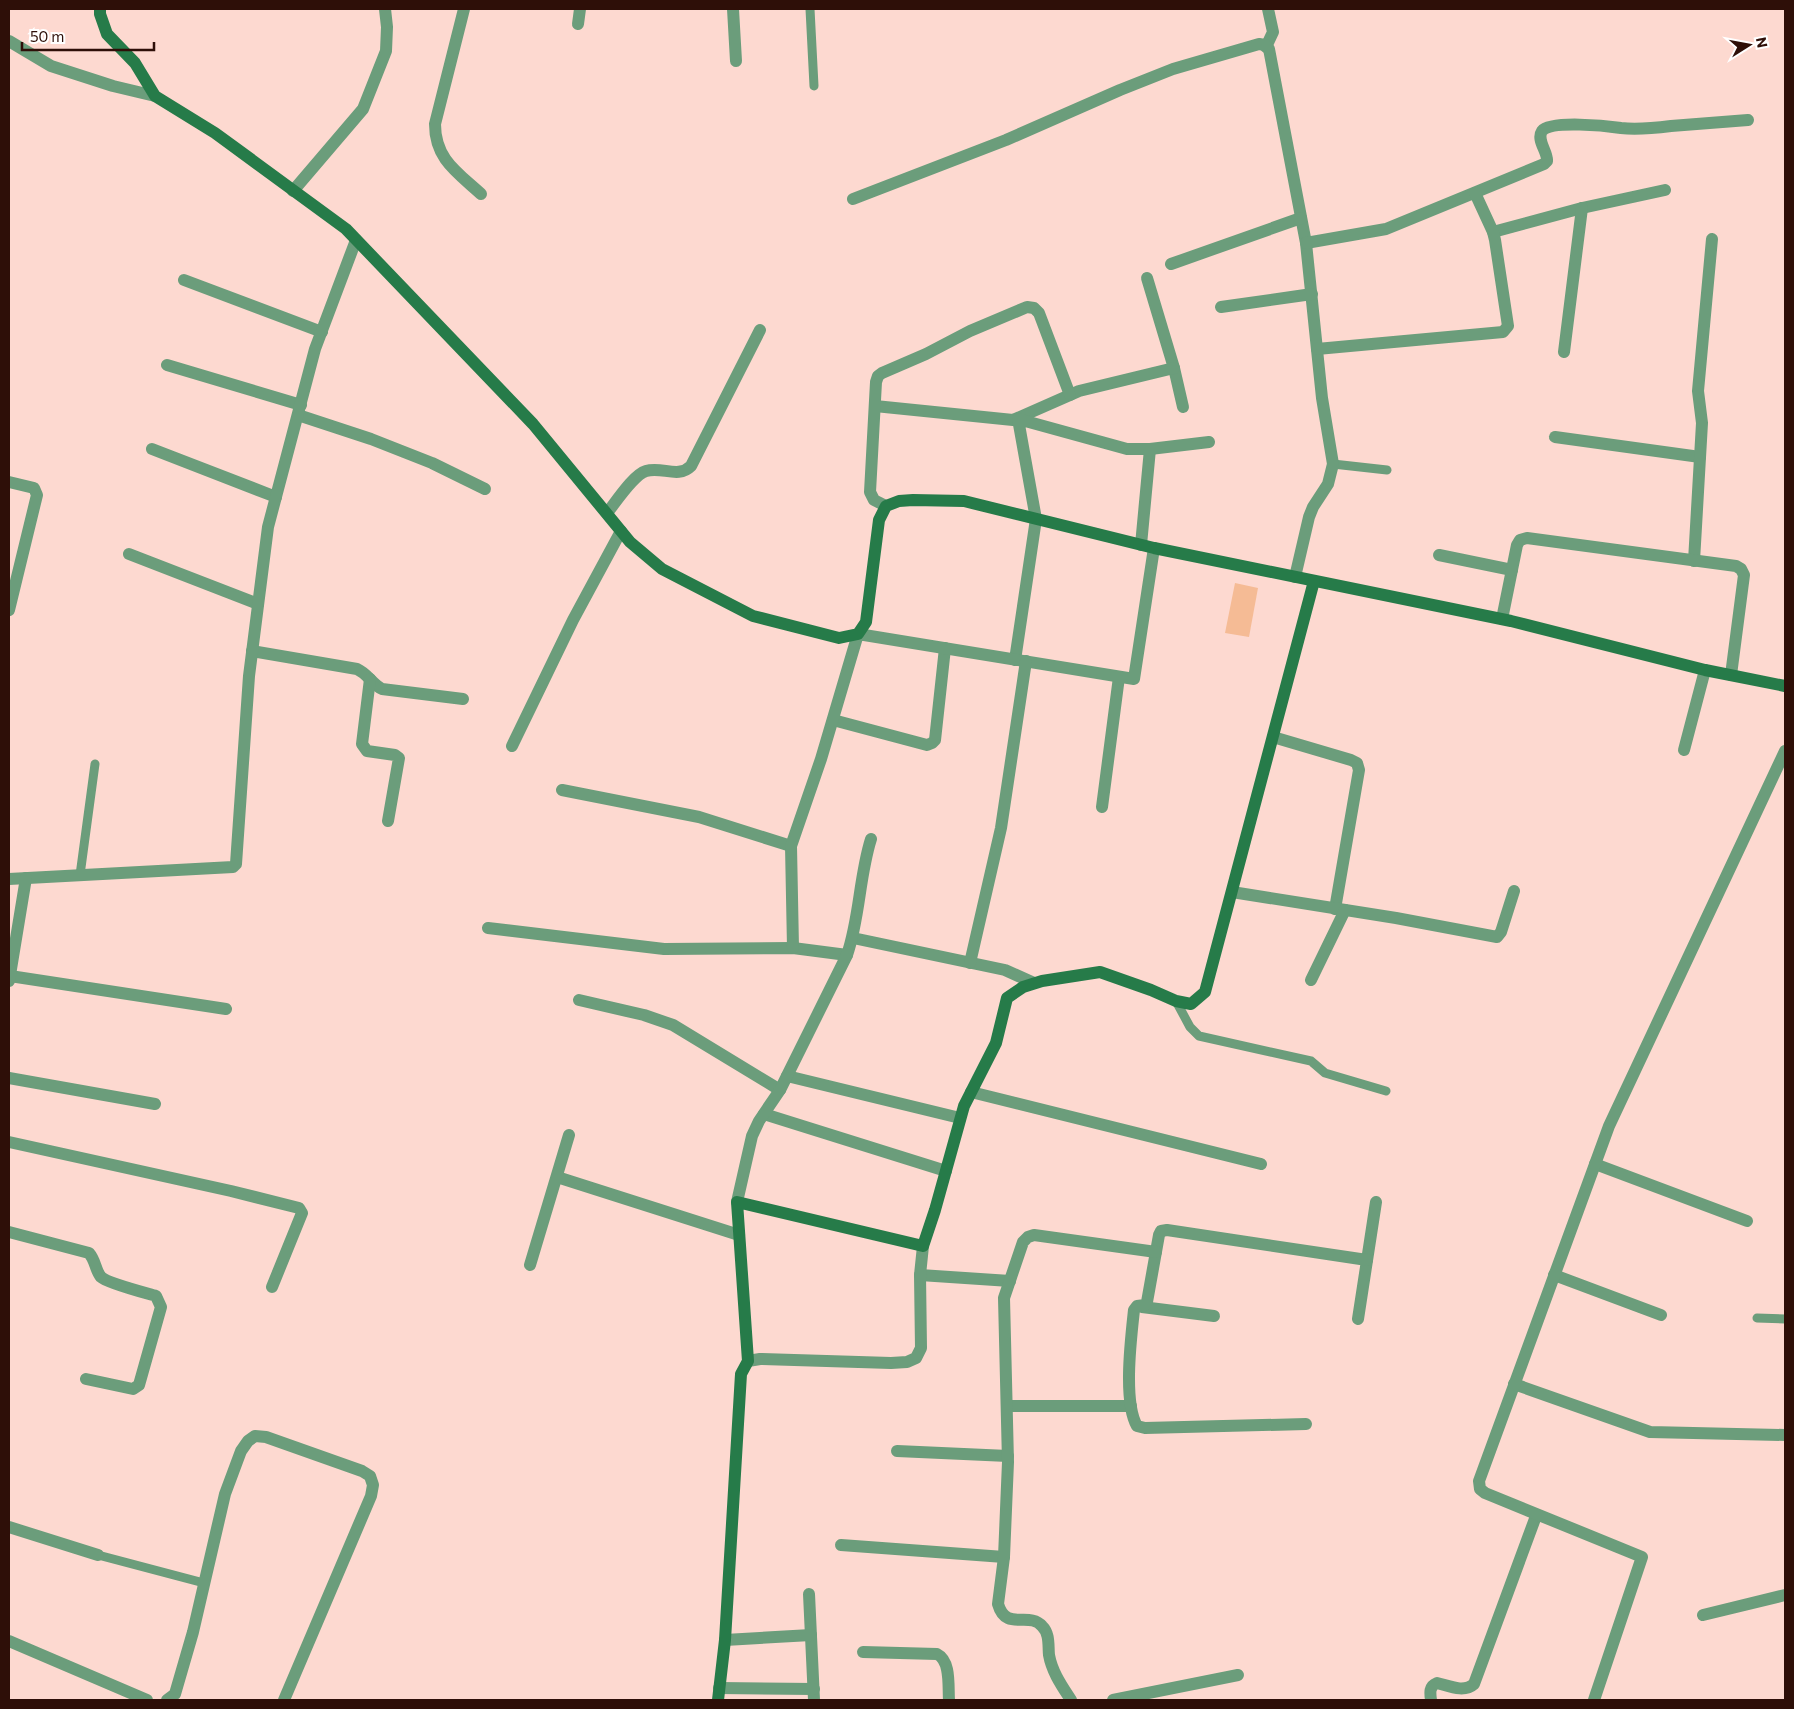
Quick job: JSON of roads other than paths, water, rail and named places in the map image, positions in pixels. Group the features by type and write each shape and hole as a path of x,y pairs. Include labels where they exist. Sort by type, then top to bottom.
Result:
{"street":[{"path":"100,9 107,34 135,63 155,96"},
{"path":"293,191 363,109 386,51 387,27 385,9"},
{"path":"464,9 435,124 435,135 444,158 481,194"},
{"path":"578,24 580,9"},
{"path":"733,9 736,61"},
{"path":"1266,47 1273,32 1268,9"},
{"path":"9,41 51,66 113,86 155,96 214,133 346,229 533,424 630,542 662,569 753,616 839,638 858,634 1134,679 1154,548"},
{"path":"853,199 1006,140 1173,69 1260,44 1269,49 1306,243 1322,398 1333,464 1328,484 1313,507 1309,517 1295,577"},
{"path":"1306,243 1386,229 1544,164 1547,161 1547,156 1541,135 1542,131 1551,127 1598,125 1634,129 1748,120"},
{"path":"1493,232 1582,208 1665,190"},
{"path":"1317,349 1503,332 1508,326 1493,232 1475,193"},
{"path":"1564,352 1582,208"},
{"path":"1171,264 1301,218"},
{"path":"1694,561 1702,423 1698,391 1712,239"},
{"path":"9,879 233,867 236,864 238,860 249,676 268,527 315,349 356,240"},
{"path":"1147,278 1174,368 1183,407"},
{"path":"184,280 322,332"},
{"path":"1221,307 1312,294"},
{"path":"886,506 874,500 870,492 876,382 878,376 882,373 926,354 970,331 1027,307 1034,308 1039,313 1070,395"},
{"path":"607,514 638,475 654,470 686,471 691,466 760,330"},
{"path":"167,366 299,410 432,463 485,489"},
{"path":"875,406 1007,420 1018,419 1088,388 1174,368"},
{"path":"1018,419 1127,449 1150,449 1209,442"},
{"path":"970,963 1001,828 1036,519 1018,419"},
{"path":"1555,437 1700,457"},
{"path":"152,448 276,497"},
{"path":"1141,545 1150,449"},
{"path":"9,482 34,488 37,495 9,610"},
{"path":"793,948 791,846 821,759 858,634 866,622 879,520 886,506 899,501 964,501 1154,548 1502,619 1705,670 1785,686"},
{"path":"512,746 573,620 621,531"},
{"path":"1502,619 1517,545 1520,540 1527,538 1736,566 1741,569 1744,575 1731,675"},
{"path":"129,554 258,604"},
{"path":"1439,555 1512,570"},
{"path":"748,1361 760,1359 891,1363 907,1362 916,1358 921,1348 920,1275 923,1246 964,1106 996,1043 1007,998 1022,987 1034,983 1100,972 1176,1001 1191,1004 1205,992 1314,581"},
{"path":"833,720 927,745 932,744 935,740 945,648"},
{"path":"252,651 358,669 382,690 463,699"},
{"path":"1684,750 1705,670"},
{"path":"1102,807 1119,677"},
{"path":"370,679 363,748 367,751 395,755 399,758 388,821"},
{"path":"1273,737 1351,760 1357,763 1359,770 1340,909 1311,980"},
{"path":"1594,1700 1642,1558 1485,1494 1480,1489 1479,1481 1609,1126 1785,751"},
{"path":"562,790 699,817 791,846"},
{"path":"809,1594 814,1695 718,1694 725,1640 742,1374 748,1361 737,1202 750,1144 760,1121 780,1090 847,955 853,938 865,857 870,839"},
{"path":"26,878 9,978 226,1009"},
{"path":"1232,892 1497,937 1502,932 1514,891"},
{"path":"488,928 664,949 793,948 847,955"},
{"path":"853,938 1005,970 1034,983"},
{"path":"579,1000 644,1015 673,1025 780,1090"},
{"path":"787,1076 960,1118"},
{"path":"9,1078 155,1104"},
{"path":"971,1092 1261,1164"},
{"path":"764,1114 946,1171"},
{"path":"530,1264 569,1135"},
{"path":"9,1142 221,1188 299,1208 302,1214 272,1287"},
{"path":"1595,1164 1747,1221"},
{"path":"556,1177 739,1235"},
{"path":"737,1202 923,1246"},
{"path":"1358,1319 1376,1202"},
{"path":"1142,1307 1147,1302 1161,1231 1167,1230 1368,1260"},
{"path":"9,1232 89,1253 94,1258 98,1272 104,1280 156,1296 160,1301 161,1307 139,1385 133,1389 86,1379"},
{"path":"1071,1700 1055,1674 1050,1656 1047,1631 1040,1624 1030,1620 1012,1620 1006,1617 998,1604 1004,1557 1008,1456 1004,1298 1023,1242 1028,1237 1034,1235 1156,1252"},
{"path":"920,1275 1010,1281"},
{"path":"1554,1275 1661,1315"},
{"path":"1214,1316 1137,1306 1134,1310 1129,1362 1131,1406 1137,1426 1145,1428 1306,1424"},
{"path":"1514,1384 1650,1432 1785,1435"},
{"path":"1008,1406 1131,1406"},
{"path":"167,1700 175,1694 225,1494 242,1451 248,1441 255,1436 266,1437 362,1471 370,1476 372,1485 371,1496 284,1700"},
{"path":"897,1451 1008,1456"},
{"path":"1431,1700 1430,1688 1433,1684 1437,1683 1464,1689 1474,1684 1536,1516"},
{"path":"9,1527 98,1555"},
{"path":"841,1545 1004,1557"},
{"path":"1704,1615 1785,1595"},
{"path":"725,1640 811,1636"},
{"path":"9,1641 147,1700"},
{"path":"863,1652 937,1654 943,1657 946,1664 949,1700"},
{"path":"1113,1700 1238,1675"}],"lane":[{"path":"810,9 814,86"},
{"path":"1333,464 1387,470"},
{"path":"80,875 94,764"},
{"path":"1176,1001 1190,1027 1199,1036 1312,1062 1325,1073 1386,1091"},
{"path":"1757,1318 1785,1319"},
{"path":"98,1555 204,1583"}]}
